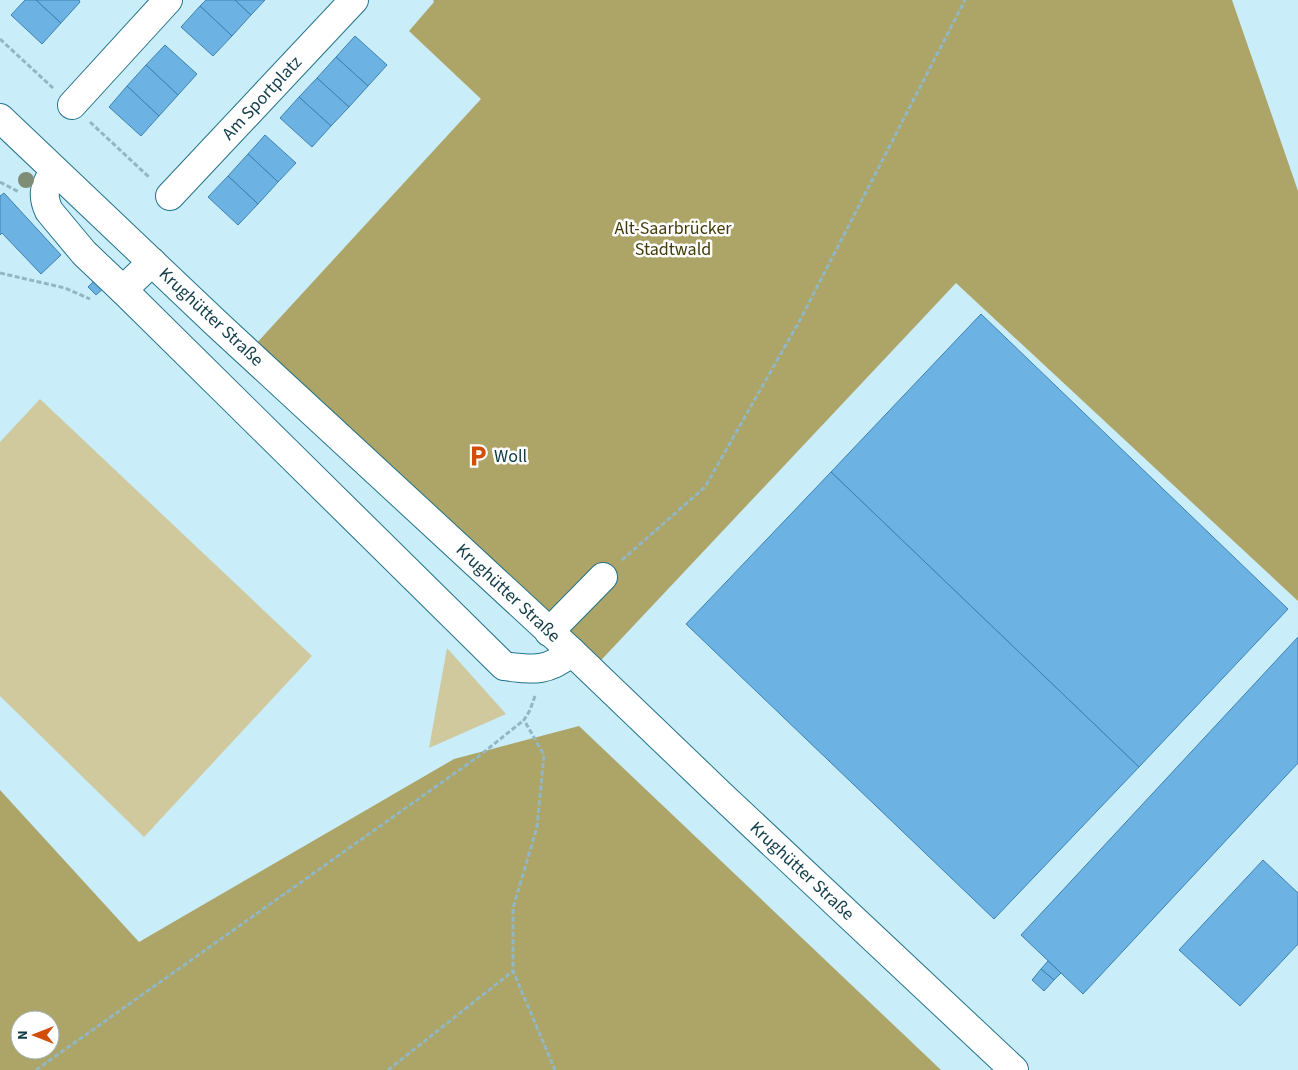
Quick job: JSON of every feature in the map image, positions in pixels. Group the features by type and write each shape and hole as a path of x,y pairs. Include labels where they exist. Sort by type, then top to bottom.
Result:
{"street":[{"path":"72,105 168,0"},
{"name":"Am Sportplatz","path":"170,196 354,0"},
{"name":"Krughütter Straße","path":"0,118 216,324 572,652 1014,1070"},
{"path":"54,170 44,189 47,206 49,211 84,253 504,666 534,670 558,664 572,652"},
{"path":"123,290 152,262"},
{"path":"549,632 603,577"}],"path":[{"path":"603,577 705,487 800,320 965,0"},
{"path":"0,273 65,288 96,302 112,298 123,290"},
{"path":"36,1070 479,756 524,720 530,710 536,692 534,670"},
{"path":"524,720 544,755 537,827 513,908 513,971 555,1070"},
{"path":"388,1070 513,971"}],"shaded area":[{"path":"40,399 312,656 144,837 0,696 0,442"},
{"path":"447,648 506,714 429,748"}],"green space":[{"name":"Alt-Saarbrücker Stadtwald","path":"433,0 1232,0 1298,191 1298,601 956,283 589,673 253,347 481,99 409,31 434,2"},
{"path":"579,726 941,1070 0,1070 0,790 139,942 454,759"}],"building":[{"path":"25,0 36,0 61,23 42,44 11,15"},
{"path":"36,0 79,0 80,2 61,23"},
{"path":"206,0 235,0 251,15 232,36 200,6"},
{"path":"235,0 265,0 251,15"},
{"path":"200,6 232,36 213,56 181,27"},
{"path":"355,36 387,65 368,86 336,57"},
{"path":"165,45 197,74 178,95 146,65"},
{"path":"336,57 368,86 349,107 317,78"},
{"path":"146,65 178,95 159,116 127,86"},
{"path":"317,78 349,107 331,126 299,97"},
{"path":"127,86 159,116 141,136 109,107"},
{"path":"299,97 331,126 312,147 280,118"},
{"path":"265,135 296,163 278,182 248,154"},
{"path":"248,154 278,182 258,204 228,176"},
{"path":"228,176 258,204 238,225 208,197"},
{"path":"4,193 61,255 41,274 2,233 0,235 0,196"},
{"path":"96,279 105,287 96,295 88,287"},
{"path":"981,314 1288,609 1139,767 831,472"},
{"path":"831,472 1139,767 994,919 686,624"},
{"path":"1298,637 1298,763 1083,994 1021,935"},
{"path":"1263,860 1298,893 1298,944 1240,1006 1179,950"},
{"path":"1048,961 1061,973 1054,980 1041,969"},
{"path":"1041,969 1054,980 1044,991 1032,980"}],"place":[{"name":"Woll","path":"478,456"}]}
